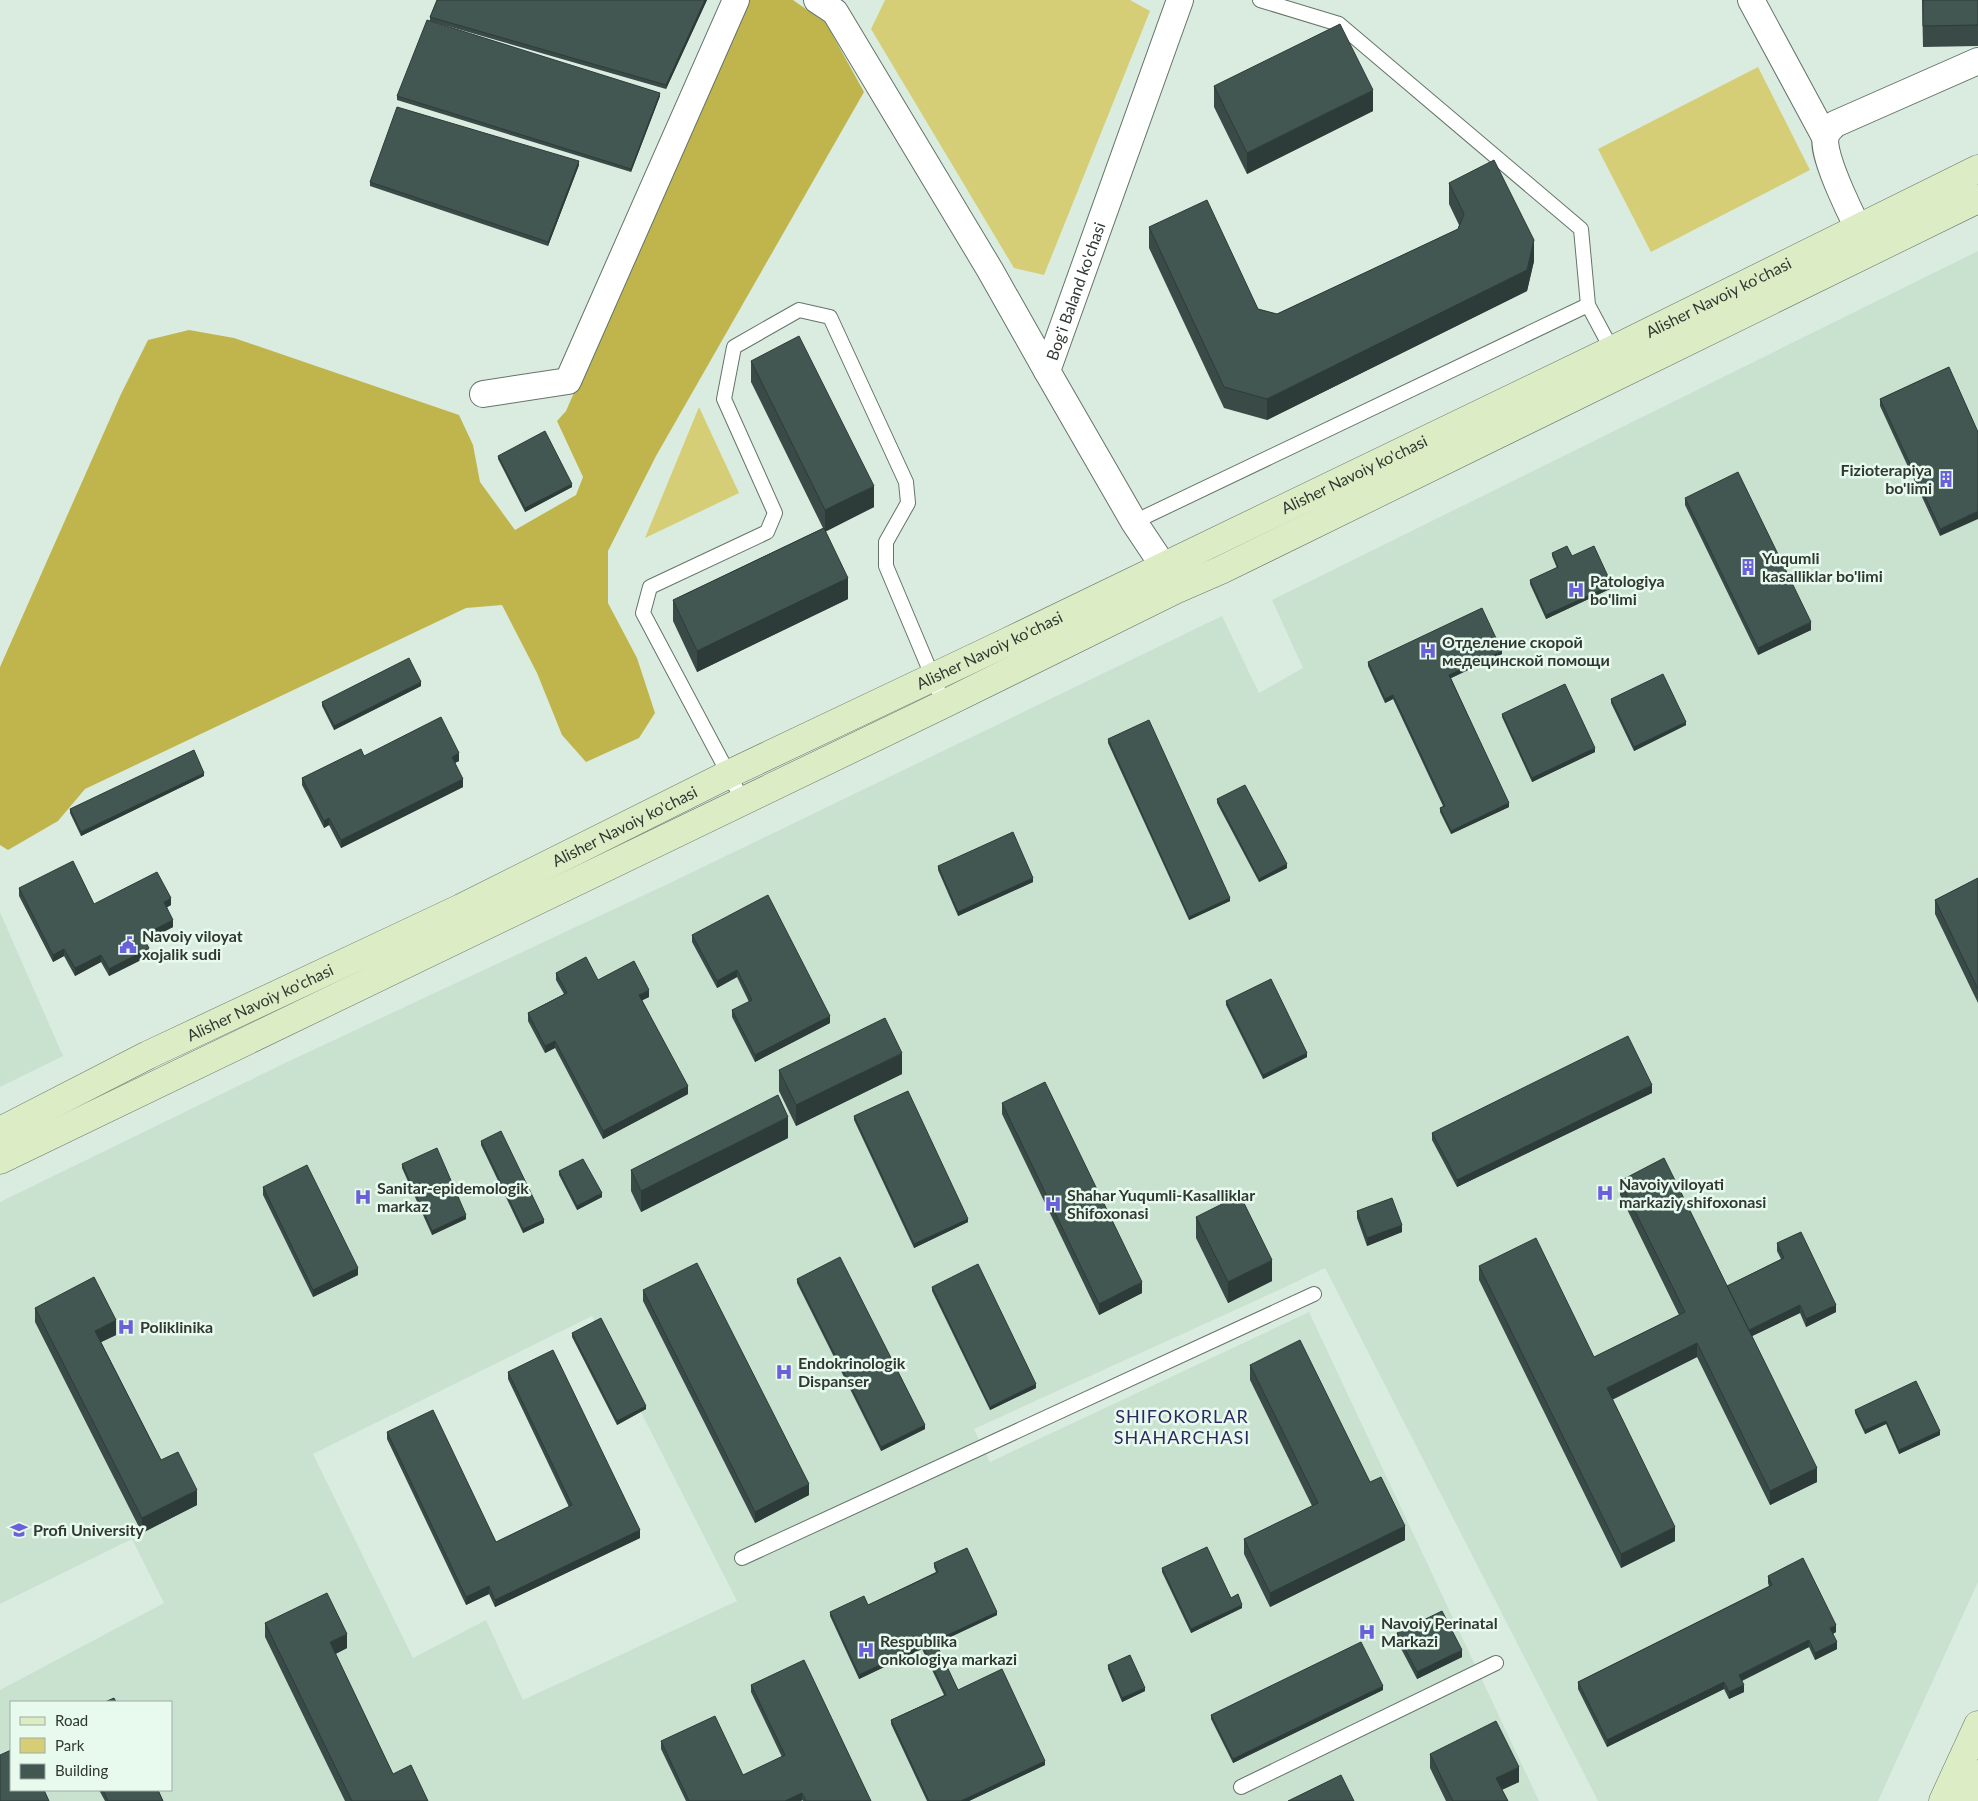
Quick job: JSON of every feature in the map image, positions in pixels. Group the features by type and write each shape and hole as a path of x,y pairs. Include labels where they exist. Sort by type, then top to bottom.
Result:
{"main road":[{"name":"Alisher Navoiy ko'chasi","path":"0,1160 944,704 1169,578 1612,350 1978,168"},
{"name":"Alisher Navoiy ko'chasi","path":"0,1131 148,1056 470,904 729,774 933,677 1169,578 1221,570 1978,200"},
{"path":"1943,1801 1978,1725"},
{"path":"1965,1801 1978,1774"}],"street":[{"path":"483,394 568,381 736,0"},
{"path":"817,0 835,12 990,270 1047,370"},
{"name":"Bog'i Baland ko'chasi","path":"1169,578 1134,522 1047,370 1180,0"},
{"path":"1752,0 1825,137 1826,154 1858,228 1871,252"},
{"path":"1825,137 1835,124 1978,61"}],"lane":[{"path":"1260,0 1339,24 1581,229 1588,305 1612,350"},
{"path":"1134,522 1588,305"},
{"path":"743,801 643,613 650,587 767,532 775,513 724,399 734,348 799,310 830,317 906,482 908,503 886,542 886,566 944,704"},
{"path":"742,1558 1314,1294"},
{"path":"1241,1787 1496,1664"}],"shaded area":[{"path":"746,0 793,0 826,23 864,92 656,456 608,551 608,603 637,658 655,713 639,738 586,762 562,735 537,673 502,605 466,608 85,789 58,821 8,850 0,845 0,667 121,394 148,340 189,330 234,338 459,415 473,445 480,482 515,530 576,495 583,477 557,421 566,411"},
{"path":"1978,251 1978,1582 1878,1801 1598,1801 1325,1268 974,1429 990,1462 1309,1312 1539,1801 0,1801 0,1690 164,1603 132,1539 0,1604 0,1202 285,1063 674,881 1222,616 1259,693 1303,668 1272,600","holes":["592,1316 737,1601 523,1700 486,1620 413,1658 313,1454"]},
{"path":"0,912 63,1056 0,1087"}],"green space":[{"path":"885,0 1130,0 1150,11 1044,275 1014,268 871,29"},
{"path":"1758,67 1810,170 1651,252 1598,149"},
{"path":"699,407 739,493 645,538"}],"building":[{"path":"437,0 705,0 666,85 430,17"},
{"path":"1923,0 1978,0 1978,25 1923,26"},
{"path":"427,20 660,93 631,169 397,96"},
{"path":"1340,24 1373,90 1247,153 1214,86"},
{"path":"397,107 579,161 548,242 370,182"},
{"path":"1494,160 1534,240 1527,270 1267,399 1224,387 1149,227 1207,200 1258,309 1277,314 1458,229 1464,214 1449,183"},
{"path":"799,336 874,486 825,510 751,361"},
{"name":"Fizioterapiya bo'limi","path":"1949,367 1978,432 1978,511 1940,529 1880,399"},
{"path":"545,431 572,484 525,508 498,456"},
{"name":"Yuqumli kasalliklar bo'limi","path":"1738,472 1811,622 1758,648 1685,498"},
{"path":"824,528 848,578 697,651 673,600"},
{"path":"1567,546 1572,556 1594,546 1612,585 1546,615 1530,580 1558,567 1552,553"},
{"path":"1482,608 1502,651 1449,675 1509,803 1451,831 1440,808 1445,806 1393,695 1385,699 1368,662"},
{"path":"409,658 421,682 334,726 322,702"},
{"path":"1663,674 1686,722 1634,747 1611,699"},
{"path":"1565,684 1595,748 1532,778 1502,714"},
{"path":"441,717 459,753 452,757 463,779 341,840 329,818 324,821 302,778 361,749 364,756"},
{"path":"1149,720 1230,898 1189,917 1108,739"},
{"path":"194,750 204,773 81,832 70,809"},
{"path":"1245,785 1287,864 1259,879 1217,799"},
{"path":"1013,832 1033,878 958,912 938,866"},
{"path":"73,861 94,904 157,872 171,898 164,902 173,920 142,936 149,948 109,969 101,955 75,968 64,949 53,955 19,888"},
{"path":"1978,878 1978,989 1935,900"},
{"path":"768,895 830,1016 755,1055 732,1010 752,1000 737,970 717,981 692,935"},
{"path":"586,957 598,980 634,961 649,990 639,995 688,1086 603,1131 555,1041 545,1046 528,1013 567,993 556,973"},
{"path":"1271,979 1307,1053 1263,1075 1226,1001"},
{"path":"885,1018 902,1053 796,1105 779,1070"},
{"path":"1628,1036 1652,1085 1457,1180 1432,1133"},
{"path":"1045,1082 1142,1282 1099,1304 1002,1103"},
{"path":"908,1091 968,1219 914,1244 854,1116"},
{"path":"778,1095 788,1117 641,1191 631,1170"},
{"path":"501,1131 544,1220 523,1229 481,1141"},
{"path":"437,1148 466,1215 432,1231 402,1164"},
{"path":"1664,1158 1817,1468 1770,1491 1697,1343 1607,1388 1675,1527 1621,1554 1479,1266 1536,1238 1594,1357 1685,1312 1620,1181"},
{"path":"583,1159 602,1193 577,1206 559,1171"},
{"path":"307,1165 358,1268 313,1290 263,1187"},
{"path":"1240,1195 1272,1260 1228,1282 1196,1217"},
{"path":"1392,1198 1402,1225 1367,1238 1357,1211"},
{"path":"1801,1232 1836,1305 1806,1319 1800,1305 1749,1330 1727,1286 1784,1258 1777,1243"},
{"path":"840,1257 925,1425 881,1447 797,1279"},
{"path":"697,1263 809,1484 755,1512 643,1290"},
{"path":"978,1264 1036,1384 990,1407 932,1287"},
{"path":"94,1277 116,1320 95,1331 161,1460 178,1452 197,1490 142,1518 35,1308"},
{"path":"601,1318 646,1406 617,1421 572,1333"},
{"path":"1300,1340 1370,1482 1381,1477 1405,1526 1270,1593 1244,1539 1318,1503 1250,1365"},
{"path":"553,1350 640,1530 495,1600 489,1586 466,1597 387,1432 433,1410 496,1542 572,1505 508,1372"},
{"path":"1916,1381 1940,1431 1899,1450 1886,1421 1865,1430 1855,1410"},
{"path":"1207,1547 1231,1598 1238,1594 1242,1605 1191,1629 1162,1568"},
{"path":"967,1548 997,1612 935,1641 958,1690 1002,1669 1045,1761 961,1801 929,1801 891,1720 946,1695 922,1645 859,1675 830,1612 864,1596 868,1605 938,1572 934,1563"},
{"path":"1803,1558 1836,1625 1830,1628 1837,1642 1815,1653 1809,1640 1739,1675 1744,1685 1729,1692 1724,1682 1607,1740 1578,1682 1772,1585 1768,1576"},
{"path":"327,1593 347,1634 330,1642 393,1774 411,1765 428,1801 352,1801 265,1623"},
{"path":"1442,1611 1462,1650 1417,1672 1397,1633"},
{"path":"1361,1642 1383,1686 1233,1759 1211,1715"},
{"path":"1130,1655 1145,1688 1122,1698 1108,1665"},
{"path":"804,1660 871,1801 806,1801 802,1793 785,1801 689,1801 661,1741 715,1716 743,1775 785,1755 751,1685"},
{"path":"1496,1721 1519,1767 1496,1778 1508,1801 1453,1801 1430,1754"},
{"path":"10,1750 10,1791 44,1791 49,1801 0,1801 0,1755"},
{"path":"1341,1775 1354,1801 1288,1801"},
{"path":"103,1791 158,1791 163,1801 108,1801"}],"place":[{"name":"Fizioterapiya bo'limi","path":"1946,479"},
{"name":"Yuqumli kasalliklar bo'limi","path":"1748,567"},
{"name":"Patologiya bo'limi","path":"1576,590"},
{"name":"Отделение скорой медецинской помощи","path":"1428,651"},
{"name":"Navoiy viloyat xojalik sudi","path":"128,945"},
{"name":"Navoiy viloyati markaziy shifoxonasi","path":"1605,1193"},
{"name":"Sanitar-epidemologik markaz","path":"363,1197"},
{"name":"Shahar Yuqumli-Kasalliklar Shifoxonasi","path":"1053,1204"},
{"name":"Poliklinika","path":"126,1327"},
{"name":"Endokrinologik Dispanser","path":"784,1372"},
{"name":"Profi University","path":"19,1530"},
{"name":"Navoiy Perinatal Markazi","path":"1367,1632"},
{"name":"Respublika onkologiya markazi","path":"866,1650"}],"district":[{"name":"SHIFOKORLAR SHAHARCHASI","path":"1182,1427"}]}
